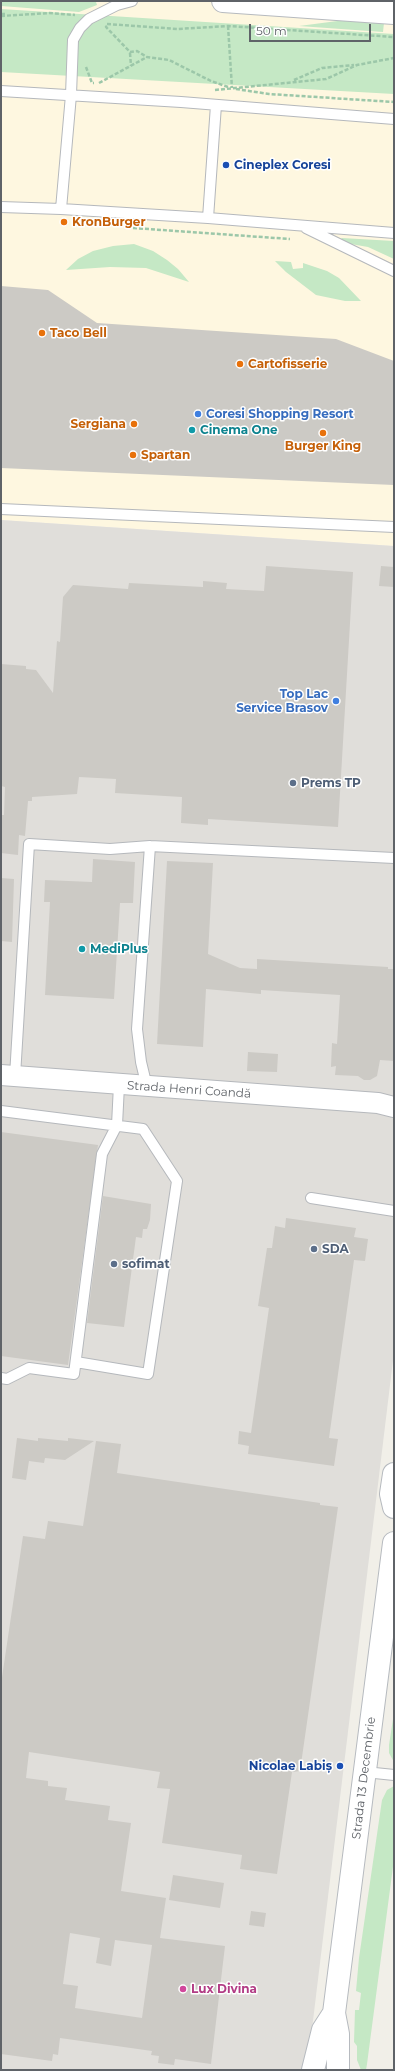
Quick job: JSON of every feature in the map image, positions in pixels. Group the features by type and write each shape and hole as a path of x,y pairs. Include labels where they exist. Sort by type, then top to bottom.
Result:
{"main road":[{"path":"223,1 394,13"},
{"path":"394,1474 391,1494 394,1507"},
{"name":"Strada 13 Decembrie","path":"338,2070 338,2034 334,2014 394,1543"},
{"name":"Strada 13 Decembrie","path":"313,2070 323,2030 334,2014"}],"street":[{"name":"Strada Henri Coandă","path":"8,1076 389,1103"}],"lane":[{"path":"61,209 71,95 73,40 80,28 89,19 118,5 132,1"},
{"path":"1,91 216,105 394,119"},
{"path":"208,218 216,105"},
{"path":"1,207 208,218 394,233"},
{"path":"298,225 394,271"},
{"path":"1,509 394,527"},
{"path":"8,1076 29,844 110,849 150,846 394,858"},
{"path":"148,1087 141,1062 137,1029 150,846"},
{"path":"1,1378 6,1379 29,1368 74,1374 102,1154 117,1125 119,1085"},
{"path":"1,1111 143,1129 177,1181 148,1374 76,1362"},
{"path":"311,1198 394,1211"},
{"path":"365,1772 394,1775"}],"path":[{"path":"1,15 56,13 71,14 110,25 178,29 228,26 394,37"},
{"path":"100,28 110,25"},
{"path":"228,26 232,88"},
{"path":"106,27 130,52 131,66"},
{"path":"130,52 137,51 147,57 169,60 212,81 232,88 269,94 394,102"},
{"path":"99,84 147,57"},
{"path":"292,81 322,68 357,65 394,58"},
{"path":"85,63 92,83"},
{"path":"232,88 292,81 326,79 357,65"},
{"path":"130,228 298,240"}],"shaded area":[{"path":"1,1 394,1 394,546 1,520"},
{"path":"1,520 394,546 394,1352 307,2070 1,2070"}],"green space":[{"path":"1,1 88,1 96,2 97,5 79,12 1,6"},
{"path":"1,9 394,34 394,94 1,72"},
{"path":"345,20 384,23 383,32 299,26"},
{"path":"341,239 394,241 394,259 368,247 345,243"},
{"path":"134,244 153,251 167,260 178,269 189,282 146,268 110,267 66,270 78,259 93,251 113,246"},
{"path":"275,261 291,262 293,269 303,268 303,263 327,271 339,278 361,301 345,301 316,295 286,272"},
{"path":"394,1719 394,1762 389,1753"},
{"path":"394,1786 394,1859 367,2064 366,2070 361,2070 357,2060 357,2046 354,2042 355,2010 359,2010 361,1993 356,1991 359,1958 382,1800 387,1790"}],"building":[{"name":"Coresi Shopping Resort","path":"1,286 48,290 97,323 336,339 394,361 394,485 1,468"},
{"path":"266,566 353,572 338,827 208,819 208,825 181,823 182,797 115,793 116,779 79,777 77,794 32,797 32,801 28,801 25,836 19,835 18,855 1,853 1,815 4,815 5,787 1,786 1,664 26,666 26,669 36,670 53,693 57,641 60,642 63,597 73,585 128,589 129,583 203,587 203,581 227,583 226,589 264,591"},
{"path":"381,566 394,567 394,587 379,586"},
{"name":"MediPlus","path":"93,859 135,862 133,903 120,903 114,999 45,995 50,902 44,902 45,880 92,882"},
{"path":"167,861 213,863 208,954 240,968 257,969 257,959 388,967 388,969 394,969 394,1061 380,1060 377,1076 370,1080 364,1080 358,1076 335,1075 336,1066 331,1067 332,1043 337,1044 340,995 261,990 261,994 206,989 203,1047 157,1044"},
{"path":"1,878 14,879 12,942 1,941"},
{"path":"248,1052 278,1054 277,1072 247,1071"},
{"path":"1,1132 98,1145 68,1365 1,1356"},
{"path":"103,1196 151,1204 150,1220 147,1229 143,1229 142,1238 136,1237 124,1327 87,1323"},
{"path":"286,1218 356,1228 354,1237 368,1239 365,1261 354,1260 329,1438 338,1439 334,1466 248,1454 249,1446 238,1444 239,1431 251,1433 269,1308 258,1306 267,1248 272,1248 275,1226 285,1228"},
{"path":"17,1438 38,1441 38,1438 68,1441 68,1438 94,1441 65,1460 45,1458 44,1463 29,1461 26,1480 12,1478"},
{"path":"96,1441 121,1444 117,1473 320,1503 320,1505 338,1507 300,1771 292,1772 277,1874 240,1869 242,1855 162,1843 170,1789 157,1788 160,1772 29,1752 26,1778 48,1781 48,1786 67,1788 65,1800 110,1806 108,1820 131,1823 121,1891 166,1898 160,1938 225,1946 211,2064 175,2059 174,2065 158,2063 159,2056 151,2055 152,2051 60,2038 58,2055 53,2054 52,2061 1,2054 1,1684 23,1536 45,1539 48,1521 83,1526","holes":["70,1933 100,1938 96,1963 111,1966 115,1940 152,1945 142,2018 75,2008 78,1986 63,1984"]},
{"path":"173,1875 224,1883 220,1908 169,1900"},
{"path":"251,1911 266,1913 264,1927 249,1925"}],"place":[{"name":"Cineplex Coresi","path":"226,165"},
{"name":"KronBurger","path":"64,222"},
{"name":"Taco Bell","path":"42,333"},
{"name":"Cartofisserie","path":"240,364"},
{"name":"Coresi Shopping Resort","path":"198,414"},
{"name":"Sergiana","path":"134,424"},
{"name":"Cinema One","path":"192,430"},
{"name":"Burger King","path":"323,433"},
{"name":"Spartan","path":"133,455"},
{"name":"Top Lac Service Brasov","path":"336,701"},
{"name":"Prems TP","path":"293,783"},
{"name":"MediPlus","path":"82,949"},
{"name":"SDA","path":"314,1249"},
{"name":"sofimat","path":"114,1264"},
{"name":"Nicolae Labiș","path":"340,1766"},
{"name":"Lux Divina","path":"183,1989"}]}
